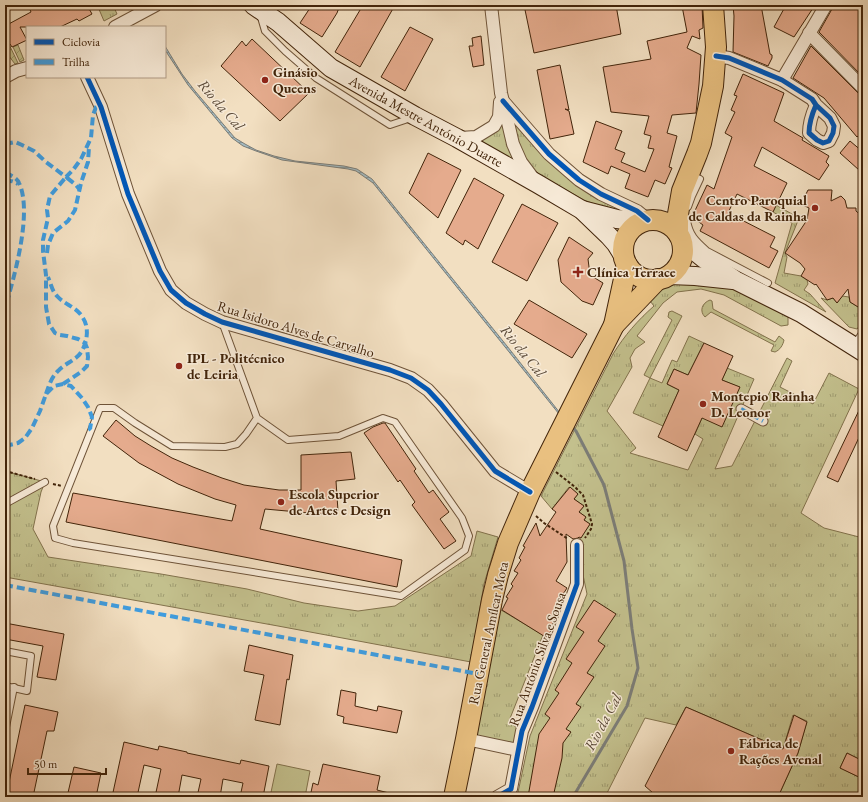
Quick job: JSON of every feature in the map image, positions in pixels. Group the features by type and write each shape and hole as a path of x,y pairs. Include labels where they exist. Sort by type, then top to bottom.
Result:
{"main road":[{"path":"614,325 664,277 676,269 681,260 683,251 678,214 686,183 697,154 705,124 716,56 713,5"},
{"name":"Avenida Mestre António Duarte","path":"260,6 331,68 582,210"},
{"path":"614,325 626,261 623,248 629,232 635,226 648,220 668,206 686,183"},
{"path":"582,210 616,219 660,220 667,223 703,258 736,280 860,343"},
{"path":"582,210 609,236 616,244 633,272 640,276 648,279 695,276 736,280"},
{"name":"Rua General Amílcar Mota","path":"454,797 492,600 508,543 530,492 614,325"}],"street":[{"path":"117,26 156,5"},
{"path":"491,5 502,97 513,144 521,162 538,184"},
{"path":"782,80 826,5"},
{"path":"809,33 863,88"},
{"path":"716,56 730,58 782,80 812,99 816,105"},
{"path":"5,77 26,68"},
{"name":"Rua Isidoro Alves de Carvalho","path":"87,78 101,107 128,194 160,271 171,290 186,303 222,322 390,370 411,378 428,390 441,404 495,471 530,492"},
{"path":"457,138 476,137 494,126 499,118 502,97"},
{"path":"502,97 548,154 579,180 601,194 637,211 648,220"},
{"path":"741,409 763,421"},
{"name":"Rua António Silva e Sousa","path":"497,797 511,789 522,731 577,584 577,546"},
{"path":"466,739 518,750"}],"lane":[{"path":"260,6 265,31 316,78 390,125 415,116"},
{"path":"686,183 700,180 692,196 688,208 687,218 688,228 699,244 707,251 768,283"},
{"path":"222,322 257,418 288,440 339,436 383,418 395,422 462,518 469,536 466,550 401,596 73,543 56,538 53,526 100,408 114,408 172,446 225,447 237,444 257,418"},
{"path":"5,504 45,482"},
{"path":"5,651 31,656 27,691 5,686"},
{"path":"5,732 14,688"}],"path":[{"path":"533,513 544,523 577,546 592,529 592,524 583,495 554,470"}],"green space":[{"path":"101,5 113,5 117,14 104,21 98,7"},
{"path":"5,36 18,63 15,64 5,51 8,46 5,41"},
{"path":"18,45 24,60 20,62 13,47"},
{"path":"501,119 515,122 546,159 577,183 624,212 605,208 584,200 477,140"},
{"path":"776,205 799,218 785,253 787,257 784,273 801,276 807,280 808,284 804,290 810,294 826,312 775,283 792,223 773,212"},
{"path":"684,281 702,281 744,292 788,315 788,325 781,326 724,295 701,289 677,292 663,303 637,336 645,342 635,349 630,358 632,367 607,411 636,448 630,453 688,470 703,439 695,434 702,418 739,387 722,380 727,368 754,379 715,469 732,466 787,358 792,361 780,387 813,404 829,373 859,389 801,513 824,528 863,538 863,761 847,753 840,768 863,779 863,797 778,797 798,753 807,721 793,715 783,749 686,707 676,725 645,718 605,797 517,797 530,736 587,594 576,544 590,524 584,520 586,517 579,512 584,506 574,499 578,494 569,487 552,509 541,496 613,354 632,328 654,306 650,301 659,291 667,286"},
{"path":"842,296 849,297 850,302 863,310 863,321 857,329 849,327 821,298 827,300 833,298 837,303"},
{"path":"710,300 712,301 713,309 775,342 779,336 784,340 783,344 775,352 771,351 774,345 711,312 705,317 702,312 702,307"},
{"path":"672,311 682,316 650,378 644,375 672,320 668,317 669,312"},
{"path":"689,336 704,343 688,375 674,369 667,384 679,390 663,426 633,413 650,378 662,383 672,360 677,362"},
{"path":"5,471 45,482 41,492 33,529 48,557 161,574 247,589 304,603 358,611 395,606 471,556 477,531 498,537 484,584 471,662 5,577"},
{"path":"501,610 543,635 509,721 519,730 517,744 472,735"},
{"path":"277,764 310,771 305,797 270,797"}],"water":[{"path":"166,48 182,74 235,138 256,150 274,156 295,161 344,166 357,169 372,179 560,413 559,414 373,183 356,171 282,160 243,146 232,138 188,85 166,52"}],"building":[{"path":"28,5 87,5 92,14 79,21 77,19 62,26 20,27 26,40 12,47 10,44 5,47 5,26 31,12"},
{"path":"312,5 340,5 337,13 322,37 300,23"},
{"path":"363,5 395,5 360,67 335,52"},
{"path":"524,5 616,5 621,34 534,53"},
{"path":"702,5 703,28 699,30 700,39 692,36 687,48 701,55 696,113 672,115 667,133 677,136 669,167 672,168 665,184 655,180 648,197 625,188 630,174 611,166 608,174 583,162 596,121 622,131 615,149 625,153 621,162 645,172 654,149 648,148 651,136 644,134 649,116 611,112 603,67 651,59 647,41 687,32 682,6"},
{"path":"733,5 761,5 770,54 772,55 768,66 733,52"},
{"path":"786,5 815,5 794,37 774,27"},
{"path":"833,5 863,5 863,77 819,32"},
{"path":"410,27 433,39 405,91 381,77"},
{"path":"481,36 484,65 473,67 469,46 473,46 472,38"},
{"name":"Ginásio Queens","path":"252,39 309,93 280,121 221,66 242,41 246,46"},
{"path":"811,46 858,93 863,95 863,132 857,137 824,98 793,78"},
{"path":"560,65 569,110 565,109 569,111 574,134 550,139 537,70"},
{"path":"743,74 784,93 774,121 803,138 802,140 829,156 826,162 829,165 819,180 762,147 754,166 787,183 773,212 737,194 728,213 775,237 770,247 778,251 769,268 700,231 703,225 692,217 707,185 714,189 732,137 725,133 735,112 731,110 737,96 734,95"},
{"path":"850,141 863,152 863,164 859,170 840,153"},
{"path":"428,153 461,170 438,218 409,193"},
{"path":"474,178 504,195 478,249 465,240 463,245 446,233"},
{"path":"808,190 832,190 831,201 841,196 845,200 847,208 856,208 856,211 863,217 863,281 859,288 863,290 863,310 850,302 848,289 837,303 833,298 827,300 816,284 815,285 801,276 805,269 800,263 785,253 807,220 809,208 801,204"},
{"path":"522,204 558,223 527,281 492,262"},
{"path":"569,237 593,253 588,259 590,275 603,283 593,305 582,301 561,282 558,260"},
{"path":"529,300 587,334 572,358 514,324"},
{"name":"Montepio Rainha D. Leonor","path":"704,343 733,356 722,380 740,387 722,427 702,418 687,451 658,437 679,390 667,384 674,369 688,375"},
{"path":"863,402 863,429 838,482 827,477"},
{"name":"Escola Superior de Artes e Design","path":"116,420 135,436 172,458 244,485 279,490 301,490 301,455 351,452 355,479 336,481 338,511 320,514 265,509 260,529 402,560 397,587 66,522 73,493 232,521 236,505 215,499 178,484 139,463 103,436"},
{"path":"385,423 416,469 414,471 429,493 433,490 449,512 440,519 456,541 444,549 412,505 415,502 400,480 398,482 364,433"},
{"path":"570,487 578,494 574,499 584,506 579,512 586,517 584,520 590,524 581,538 579,537 573,539 566,534 567,562 556,581 567,588 560,599 563,601 556,613 558,613 552,625 554,626 547,638 502,610 508,598 506,597 513,586 511,584 518,573 514,571 521,560 519,558 525,547 523,546 536,523 540,536 556,512 552,509"},
{"path":"594,600 616,614 598,641 605,646 587,673 594,677 576,704 581,707 566,729 571,732 563,743 562,758 553,797 528,797 539,734 550,718 545,714 559,693 555,690 572,663 566,659 584,632 576,627"},
{"path":"5,623 64,634 56,680 37,677 43,646 5,639"},
{"path":"249,645 293,655 289,680 287,679 280,725 255,720 264,675 244,671"},
{"path":"341,690 356,693 355,706 377,711 378,706 402,711 397,733 343,723 344,717 337,715"},
{"path":"25,705 58,712 54,731 47,731 33,797 6,797"},
{"name":"Fábrica de Rações Avenal","path":"686,707 783,749 794,715 807,722 798,753 778,797 652,797 653,793 645,786"},
{"path":"124,742 158,750 159,746 240,764 241,760 269,766 263,797 240,797 243,783 223,779 220,797 197,797 201,779 182,775 178,797 155,797 161,769 144,765 137,797 112,797"},
{"path":"847,753 863,761 863,779 840,768"},
{"path":"323,764 380,776 377,790 393,794 393,797 310,797 313,783 318,785"},
{"path":"74,767 101,773 96,797 67,797"}],"waterway":[{"name":"Rio da Cal","path":"571,426 576,431 604,485 624,561 638,668 627,706 573,797"}],"marked path":[{"path":"5,144 15,142 34,151 66,177 81,159 91,138 93,115 98,102"},
{"path":"47,253 48,245 53,233 68,221 75,210 81,183 88,162 89,147"},
{"path":"5,173 14,177 19,183 23,195 24,211 21,245 5,308"},
{"path":"63,384 87,366 87,348 85,343 78,339 55,333 49,324 46,307 46,275 43,240 48,218 47,210 50,196 66,177 80,190"},
{"path":"5,182 12,181 18,184"},
{"path":"46,394 54,375 79,355 84,347 87,337 83,318 55,294 48,277"},
{"path":"5,446 18,443 25,438 32,428 46,394 54,386 63,384 71,386 88,407 92,417 91,430"},
{"path":"741,409 763,421"},
{"path":"5,585 478,674"}],"cycle path":[{"path":"716,56 729,58 782,80 812,99 816,105 830,118 834,126 833,133 829,141 823,143 809,133 811,119 816,105"},
{"path":"87,78 101,107 128,194 160,271 171,290 186,303 222,322 390,370 411,378 428,390 441,404 495,471 530,492"},
{"path":"503,101 549,154 579,180 601,194 637,211 648,220"},
{"path":"497,797 511,789 522,731 577,584 577,545"}],"place":[{"name":"Ginásio Queens","path":"265,80"},
{"name":"Centro Paroquial de Caldas da Rainha","path":"815,208"},
{"name":"Clínica Terrace","path":"578,272"},
{"name":"IPL - Politécnico de Leiria","path":"179,366"},
{"name":"Montepio Rainha D. Leonor","path":"703,404"},
{"name":"Escola Superior de Artes e Design","path":"281,502"},
{"name":"Fábrica de Rações Avenal","path":"731,751"}]}
